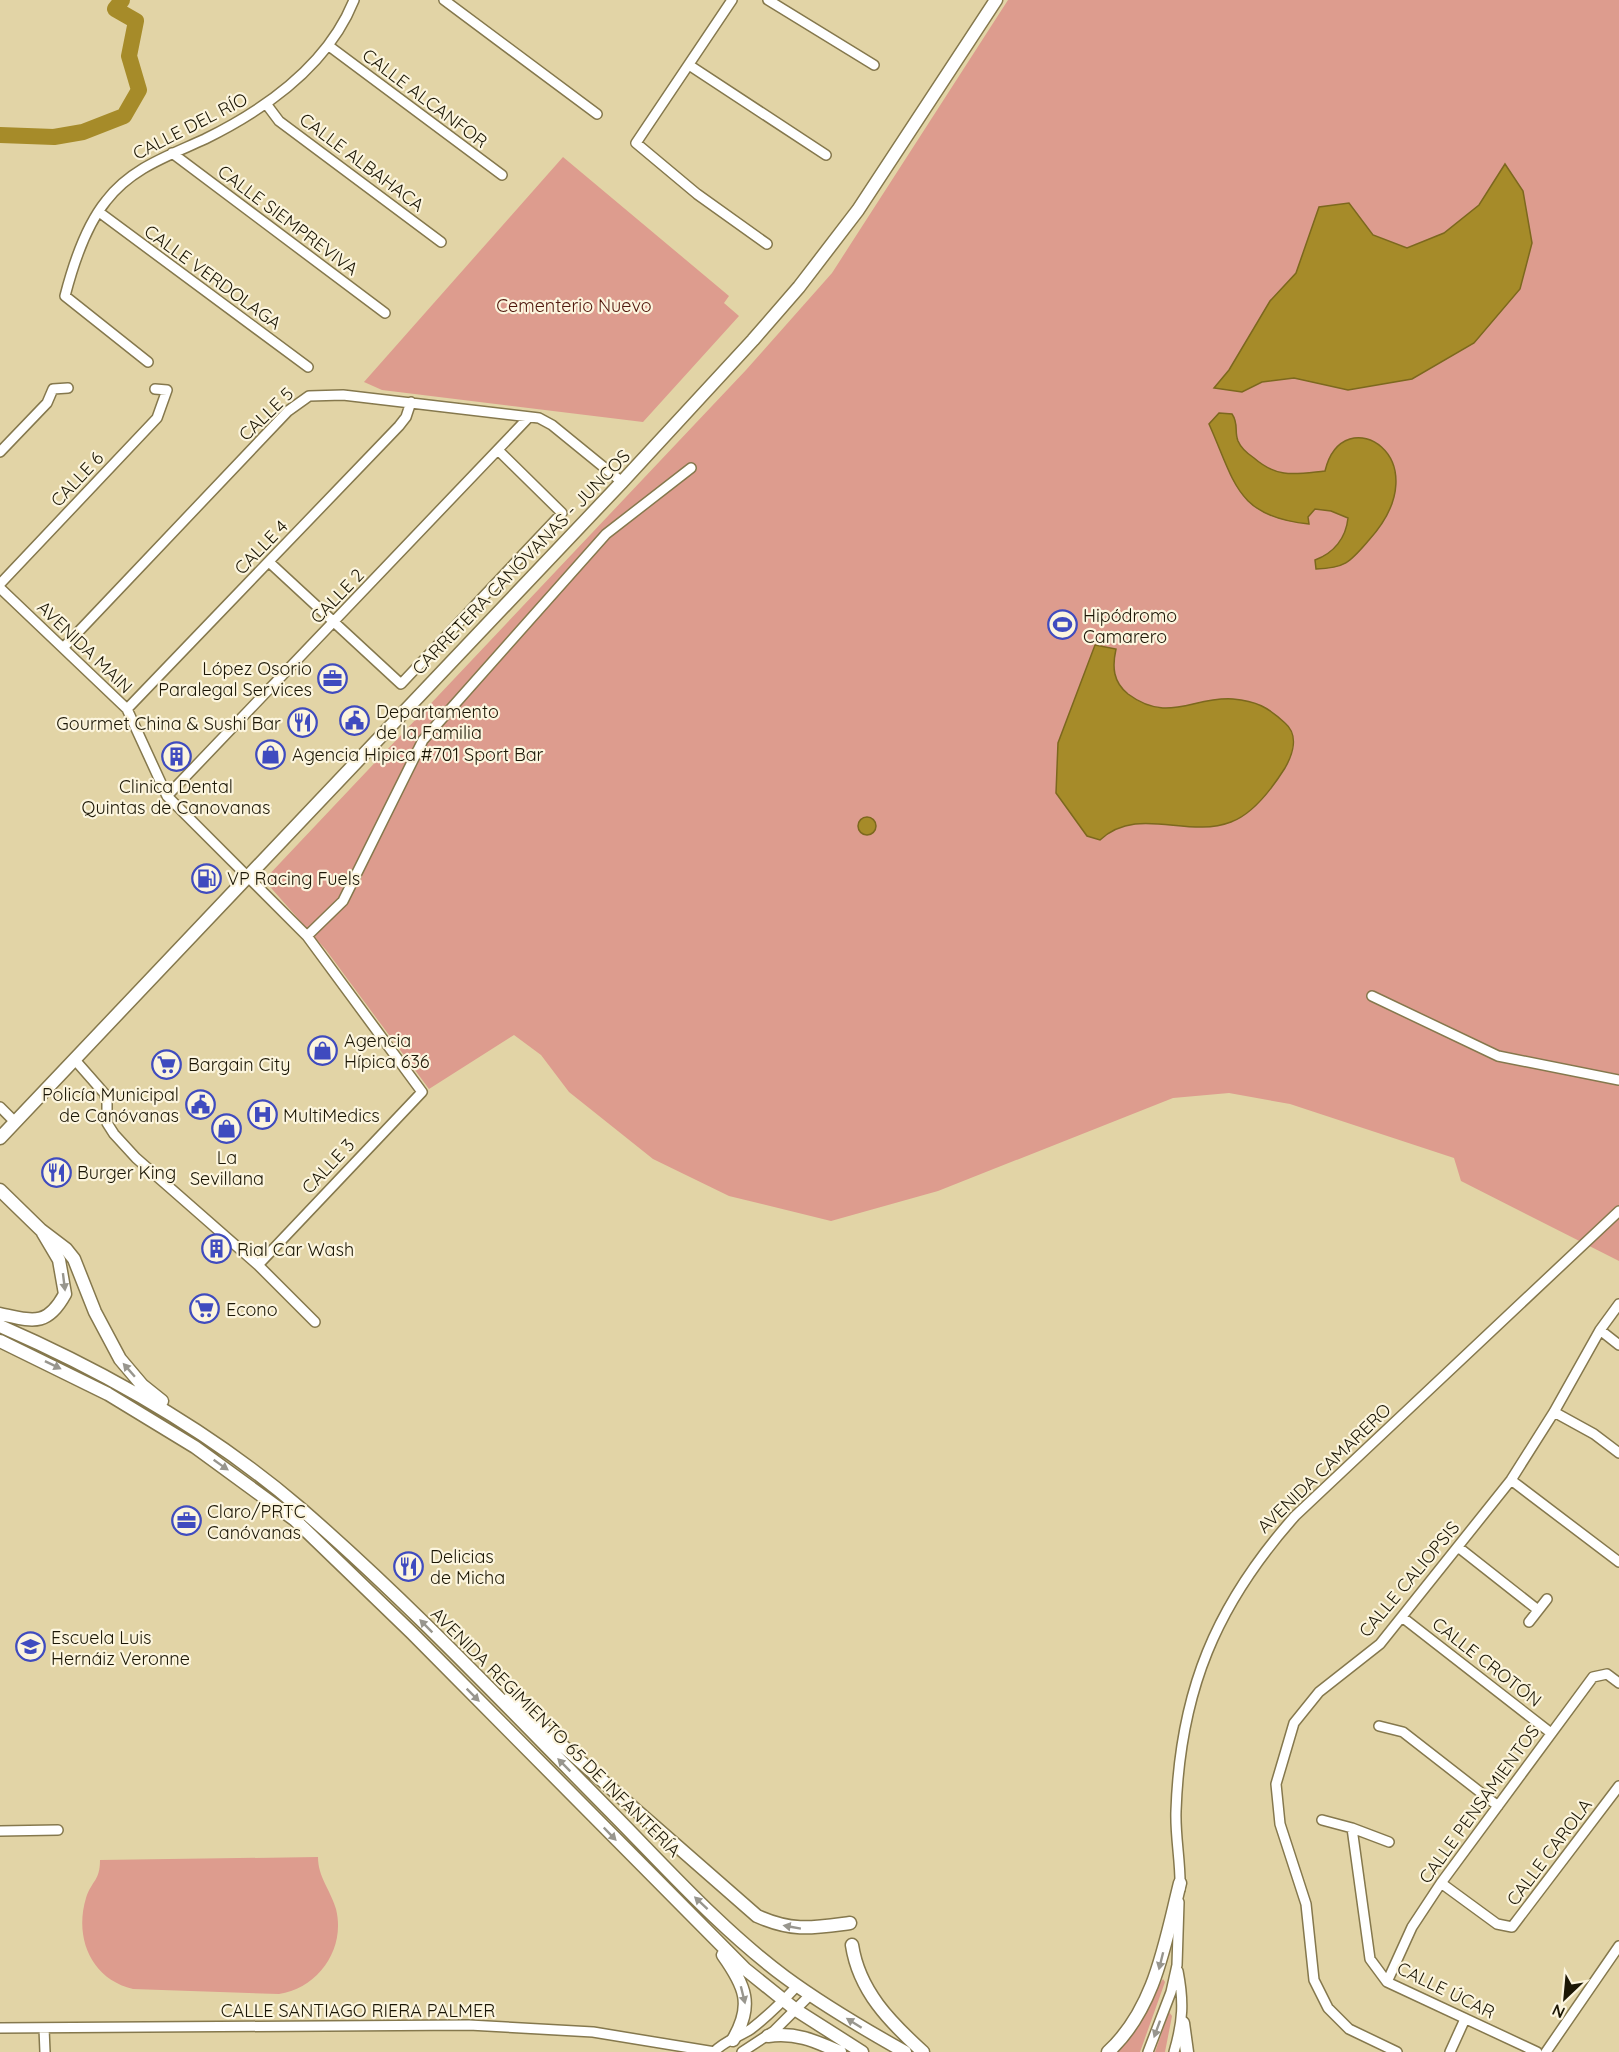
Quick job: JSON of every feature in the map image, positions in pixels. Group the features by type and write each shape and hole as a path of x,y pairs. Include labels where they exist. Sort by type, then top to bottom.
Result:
{"main road":[{"name":"CARRETERA CANÓVANAS - JUNCOS","path":"0,1138 711,388 799,287 858,210 996,0"},
{"path":"0,1190 41,1230 59,1241 74,1259 98,1320 120,1359 142,1384 178,1411 188,1423"},
{"path":"0,1314 39,1320 50,1315 65,1294 59,1260 41,1230"},
{"name":"AVENIDA REGIMIENTO 65 DE INFANTERÍA","path":"0,1326 70,1358 188,1423 261,1476 326,1531 470,1670 686,1889 762,1958 810,1995 905,2052"},
{"name":"AVENIDA REGIMIENTO 65 DE INFANTERÍA","path":"0,1341 99,1389 195,1447 295,1520 412,1633 703,1927 783,2001 862,2052"},
{"path":"470,1670 513,1703 757,1916 777,1925 800,1929 850,1923"},
{"path":"1108,2052 1140,2010 1157,1975 1180,1883"},
{"path":"703,1927 736,1974 745,1996 746,2012 733,2040"},
{"path":"852,1945 859,1977 874,2000 894,2025 923,2052"},
{"path":"1183,2023 1187,2052"},
{"path":"768,2036 785,2034 802,2036 840,2052"}],"street":[{"name":"CALLE DEL RÍO","path":"148,362 65,296 84,240 99,213 106,201 139,170 212,135 267,105 329,46 354,0"},
{"path":"444,0 597,114"},
{"path":"732,0 636,143 697,194 767,244"},
{"path":"768,0 874,65"},
{"name":"CALLE ALCANFOR","path":"329,46 502,175"},
{"path":"689,65 826,155"},
{"name":"CALLE ALBAHACA","path":"267,105 279,120 441,243"},
{"name":"CALLE SIEMPREVIVA","path":"172,153 385,313"},
{"name":"CALLE VERDOLAGA","path":"99,213 308,367"},
{"path":"0,452 47,403 53,389 68,388"},
{"name":"CALLE 6","path":"0,586 157,418 167,390 155,389"},
{"name":"CALLE 5","path":"63,648 302,399 321,395 343,395 530,417 552,425 622,482"},
{"name":"CALLE 4","path":"127,709 399,426 406,417 411,402"},
{"name":"CALLE 2","path":"167,796 530,417"},
{"path":"269,562 401,684 562,513 499,451"},
{"path":"247,876 307,936 342,901 423,740 606,534 691,468"},
{"name":"AVENIDA MAIN","path":"0,586 127,709 167,796 247,876"},
{"name":"CALLE 3","path":"258,1264 422,1092 307,936"},
{"path":"1372,996 1498,1056 1619,1080"},
{"path":"75,1060 104,1093 107,1101 107,1123 114,1134 136,1158 258,1264 315,1323"},
{"path":"0,1107 15,1122"},
{"name":"AVENIDA CAMARERO","path":"1148,2052 1171,1992 1177,1965 1180,1883 1176,1813 1180,1742 1190,1696 1222,1614 1260,1555 1295,1516 1619,1211"},
{"name":"CALLE CALIOPSIS","path":"1397,2052 1348,2029 1328,2008 1314,1980 1305,1904 1280,1824 1276,1784 1294,1723 1319,1692 1380,1644 1511,1480 1554,1412 1600,1330 1619,1304"},
{"path":"1600,1330 1619,1345"},
{"path":"1554,1412 1594,1434 1619,1453"},
{"path":"1511,1480 1619,1562"},
{"path":"1458,1547 1538,1610"},
{"path":"1529,1622 1547,1599"},
{"name":"CALLE CROTÓN","path":"1402,1617 1551,1733"},
{"name":"CALLE PENSAMIENTOS","path":"1387,1982 1412,1927 1441,1883 1593,1677 1607,1674 1619,1683"},
{"path":"1379,1726 1403,1732 1498,1806"},
{"name":"CALLE CAROLA","path":"1441,1883 1497,1924 1512,1928 1619,1786"},
{"path":"1322,1820 1389,1842"},
{"name":"CALLE ÚCAR","path":"1352,1828 1370,1959 1387,1982 1537,2052"},
{"path":"0,1831 58,1830"},
{"path":"1546,2052 1619,1946"},
{"path":"1610,1957 1619,1964"},
{"name":"AVENIDA CAMARERO","path":"1174,2052 1183,2023 1183,1995 1177,1965"},
{"name":"CALLE SANTIAGO RIERA PALMER","path":"0,2028 469,2025 593,2032 715,2052 721,2044 733,2040 783,2001 797,1986"},
{"path":"742,2052 768,2036 810,1995"},
{"path":"1450,2052 1465,2019"},
{"path":"45,2028 45,2052"}],"green space":[{"name":"Hipódromo Camarero","path":"1008,0 1619,0 1619,1261 1461,1181 1454,1158 1290,1104 1229,1093 1173,1098 938,1191 831,1221 729,1196 653,1159 569,1092 541,1055 514,1035 429,1089 326,950 264,880 746,370 832,273"},
{"name":"Cementerio Nuevo","path":"563,157 729,296 724,303 739,316 643,422 382,390 364,382"},
{"path":"318,1857 322,1877 336,1909 337,1938 333,1952 317,1975 306,1984 293,1990 279,1994 133,1989 118,1984 106,1976 89,1955 82,1928 83,1913 88,1892 99,1872 100,1860"},
{"path":"1163,1979 1165,1982 1140,2052 1114,2052"},
{"path":"1169,2012 1172,2016 1165,2052 1155,2052"}],"shaded area":[{"path":"1505,164 1523,191 1532,243 1520,289 1474,343 1412,379 1348,390 1294,378 1262,382 1242,392 1214,388 1229,370 1270,301 1296,273 1319,207 1349,203 1373,235 1407,248 1444,233 1479,205"},
{"path":"1219,413 1232,414 1238,441 1245,451 1263,465 1279,472 1296,474 1325,471 1335,449 1350,439 1366,439 1382,447 1392,463 1396,484 1389,510 1369,540 1352,559 1334,567 1316,569 1315,560 1338,544 1345,532 1348,518 1331,511 1315,509 1308,517 1309,524 1285,520 1266,514 1252,505 1241,493 1225,463 1209,424"},
{"path":"1095,645 1116,649 1114,668 1119,684 1128,694 1142,703 1168,708 1219,699 1241,700 1261,706 1285,723 1292,733 1292,751 1285,768 1262,799 1239,818 1214,826 1147,823 1115,830 1100,840 1087,836 1056,793 1058,743"},
{"path":"867,817 873,820 876,826 873,832 867,835 861,832 858,826 861,820"}],"waterway":[{"path":"0,135 54,137 83,132 124,116 139,90 129,56 136,21 115,9 122,0"}],"place":[{"name":"Hipódromo Camarero","path":"1062,625"},
{"name":"López Osorio Paralegal Services","path":"333,678"},
{"name":"Departamento de la Familia","path":"355,721"},
{"name":"Gourmet China & Sushi Bar","path":"302,723"},
{"name":"Agencia Hipica #701 Sport Bar","path":"271,754"},
{"name":"Clinica Dental Quintas de Canovanas","path":"176,757"},
{"name":"VP Racing Fuels","path":"206,878"},
{"name":"Agencia Hípica 636","path":"323,1050"},
{"name":"Bargain City","path":"167,1064"},
{"name":"Policía Municipal de Canóvanas","path":"200,1104"},
{"name":"MultiMedics","path":"262,1115"},
{"name":"La Sevillana","path":"227,1128"},
{"name":"Burger King","path":"56,1172"},
{"name":"Rial Car Wash","path":"216,1249"},
{"name":"Econo","path":"205,1309"},
{"name":"Claro/PRTC Canóvanas","path":"186,1521"},
{"name":"Delicias de Micha","path":"409,1566"},
{"name":"Escuela Luis Hernáiz Veronne","path":"30,1647"}]}
